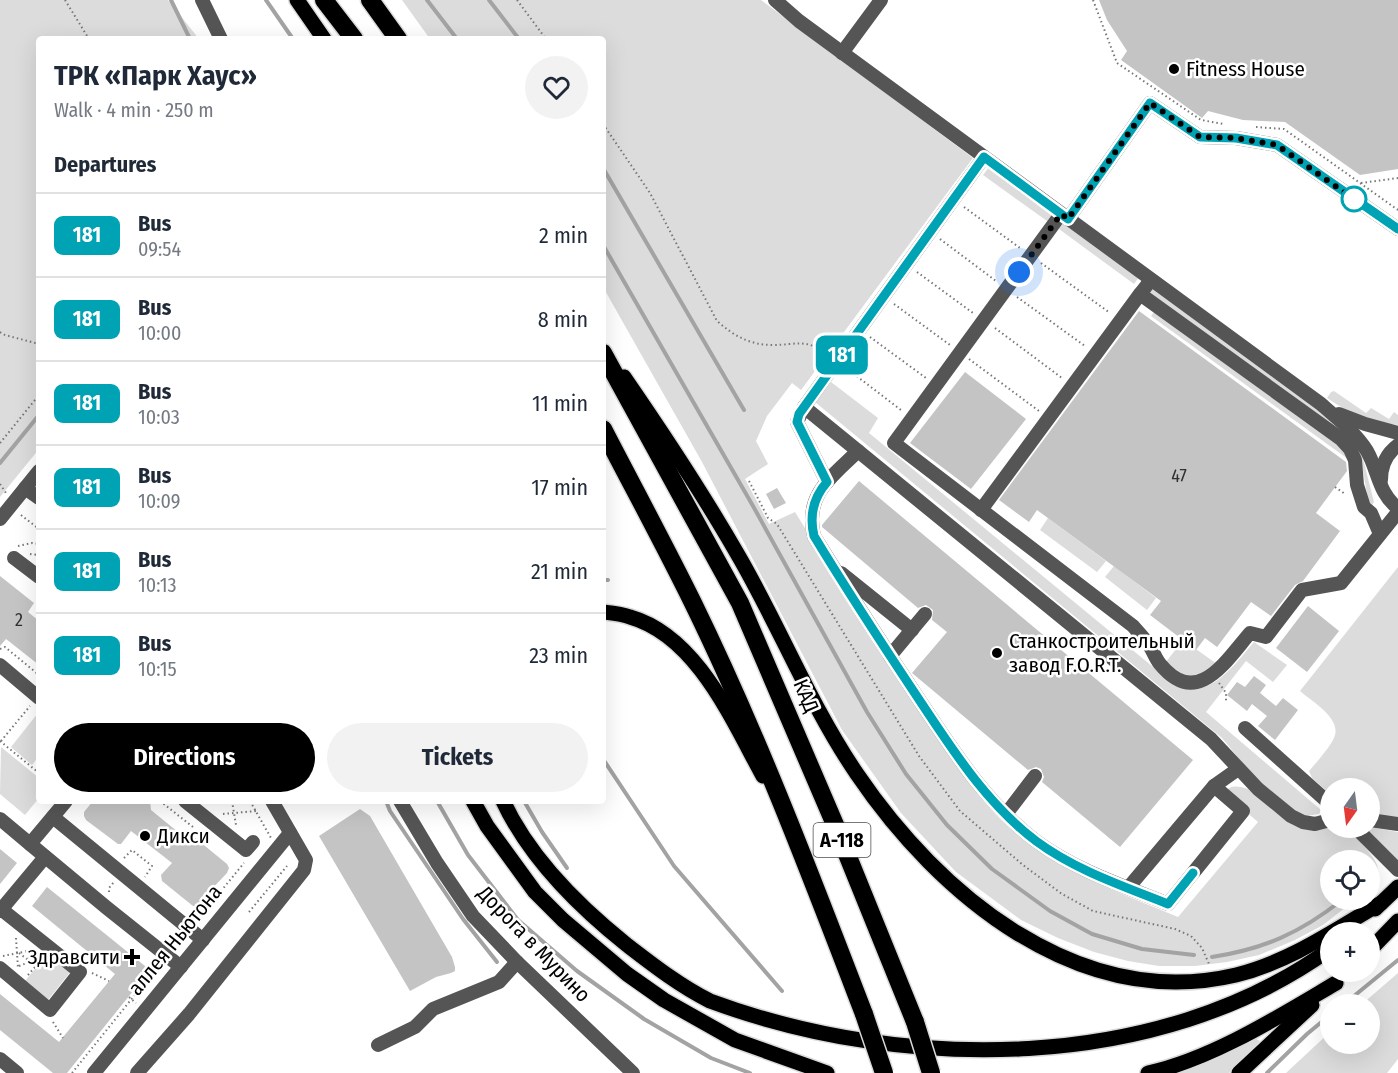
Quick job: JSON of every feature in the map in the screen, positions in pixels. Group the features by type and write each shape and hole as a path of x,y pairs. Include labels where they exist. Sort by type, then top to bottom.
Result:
{"highway":[{"path":"324,0 352,36"},
{"path":"370,0 396,36"},
{"name":"КАД","path":"606,358 740,603 832,816 937,1071"},
{"name":"А-118","path":"606,435 693,604 793,830 864,1014 889,1068"}],"main road":[{"path":"297,0 322,36"},
{"path":"606,350 661,432 739,556 805,687 872,796 927,861 968,900 993,918 1028,941 1076,963 1137,978 1192,981 1235,975 1262,967 1298,951 1381,903"},
{"path":"606,613 631,617 656,628 677,644 697,664 720,698 793,830"},
{"path":"475,804 487,826 535,891 562,920 627,974 664,1000 735,1040 827,1073"},
{"path":"505,804 529,844 552,875 577,902 641,956 709,1001 786,1035 834,1050"},
{"path":"1360,922 1398,887"},
{"path":"1380,940 1398,921"},
{"path":"1380,949 1398,937"},
{"path":"1160,1042 1209,1023 1262,998 1320,957"},
{"path":"1148,1073 1167,1069 1262,1027 1333,982"},
{"path":"1239,1073 1336,982"},
{"path":"864,1058 889,1068"},
{"path":"914,1066 937,1071"}],"street":[{"path":"202,0 220,36"},
{"path":"775,0 842,53 1321,404 1355,434 1369,454 1385,494 1396,513"},
{"path":"842,53 881,0"},
{"path":"1396,513 1341,583 1302,590 1266,637 1250,633 1215,673 1205,681 1194,683 1182,681 1171,674 1162,666 1149,644 1133,626 894,443 1150,103 1200,137 1236,138 1277,145 1398,229"},
{"path":"827,482 797,422 804,407 984,157"},
{"path":"981,510 1151,280"},
{"path":"1140,294 1341,439 1350,449 1355,460 1357,485 1364,507 1371,513 1380,534"},
{"path":"1321,404 1349,419 1398,434"},
{"path":"804,407 1211,740 1258,789 1291,816 1303,822 1320,823"},
{"path":"1385,494 1381,480 1383,465 1390,452 1398,445"},
{"path":"858,451 827,482 814,501 810,520 814,536 890,656 991,801 1037,841 1080,867 1168,904 1243,811 1214,786"},
{"path":"0,519 36,475"},
{"path":"25,488 36,496"},
{"path":"1371,513 1396,513"},
{"path":"14,558 36,575"},
{"path":"832,565 912,630"},
{"path":"890,656 925,614"},
{"path":"0,665 36,695"},
{"path":"1245,728 1320,795"},
{"path":"1128,888 1214,786 1238,769"},
{"path":"1006,814 1035,777"},
{"path":"30,844 63,804"},
{"path":"188,804 246,850 253,842"},
{"path":"137,1073 189,1014 303,870 306,860 274,804"},
{"name":"Дорога в Мурино","path":"402,804 437,863 473,916 517,962 633,1073"},
{"path":"53,816 203,940"},
{"path":"0,819 181,967"},
{"path":"1380,821 1398,824"},
{"name":"аллея Ньютона","path":"94,1073 290,833"},
{"path":"1366,838 1398,870"},
{"path":"1,962 50,1010 80,972 48,951 1,910 45,857"},
{"path":"378,1045 415,1027 433,1009 499,982 517,962"},
{"path":"0,1059 17,1073"}],"path":[{"path":"65,0 87,36"},
{"path":"517,0 544,36"},
{"path":"1093,0 1117,63 1201,120 1233,125"},
{"path":"1253,127 1284,129 1398,210"},
{"path":"606,128 650,194 717,321 733,335 754,343 773,345 802,342 818,347 912,418"},
{"path":"1361,183 1398,178"},
{"path":"860,330 936,386"},
{"path":"0,332 36,343"},
{"path":"0,443 36,399"},
{"path":"21,515 36,528"},
{"path":"0,649 5,647 36,673"},
{"path":"1205,681 1211,680 1221,685 1226,693 1226,703"},
{"path":"36,699 0,741 36,771"},
{"path":"232,804 237,829 232,838"},
{"path":"252,804 273,842"},
{"path":"202,815 256,812"},
{"path":"195,923 244,862"},
{"path":"249,912 287,866 292,873"},
{"path":"107,908 111,903 109,888 117,878 119,871"},
{"path":"1,962 18,953 40,949 48,951 22,982 18,975 18,953 16,938"},
{"path":"18,967 25,964 31,951"},
{"path":"18,953 36,966"},
{"path":"72,1073 161,963 165,966"},
{"path":"92,973 109,981"},
{"path":"53,1022 63,1038"}],"shaded area":[{"path":"0,0 168,0 197,36 36,36 36,453 0,497"},
{"path":"402,0 761,0 973,158 801,390 792,383 767,416 756,441 768,464 745,479 769,524 795,512 959,770 993,812 1034,848 1068,869 1178,917 1258,822 1224,793 1232,787 1248,789 1277,814 1296,826 1309,829 1320,828 1320,838 1357,838 1367,850 1320,850 1320,910 1342,910 1327,922 1320,922 1320,927 1259,955 1195,966 1159,966 1128,961 1094,952 1021,920 956,872 901,813 842,730 702,462 606,292 606,36 428,36"},
{"path":"989,167 1053,213 1047,221 983,175"},
{"path":"1064,222 1139,277 1134,284 1059,229"},
{"path":"1152,286 1339,421 1361,451 1374,502 1372,505 1368,500 1362,465 1356,449 1147,293"},
{"path":"1156,309 1337,441 1352,462 1151,316"},
{"path":"831,382 878,418 869,433 1172,681 1187,688 1197,689 1207,686 1225,674 1254,642 1287,665 1273,682 1246,661 1206,712 1320,809 1319,814 1306,816 1298,813 1256,779 1222,738 815,402"},
{"path":"1334,391 1366,413 1371,408 1389,419 1394,412 1398,415 1398,425 1377,422 1345,409 1327,398"},
{"path":"1048,518 1106,561 1097,572 1040,530"},
{"path":"1114,566 1156,598 1147,610 1105,577"},
{"path":"1398,567 1398,818 1380,815 1380,778 1320,778 1320,785 1312,778 1309,771 1331,743 1335,735 1335,728 1329,716 1300,691"},
{"path":"1183,640 1217,664 1207,676 1195,677 1179,674 1166,662"},
{"path":"36,716 36,760 32,765 11,747"},
{"path":"1,747 36,776 36,802 25,815 0,794"},
{"path":"1380,829 1398,832 1398,860 1376,838 1380,838"},
{"path":"49,952 71,971 48,1000 25,981"},
{"path":"1398,973 1398,1059 1387,1073 1286,1073 1320,1041 1320,1054 1380,1054 1380,994 1374,994"},
{"path":"1256,1039 1260,1041 1229,1073 1178,1073"}],"building":[{"path":"1099,0 1398,0 1398,169 1360,175 1285,122 1243,120 1208,111 1202,118 1121,60 1127,51 1107,20"},
{"path":"1139,311 1346,462 1347,471 1316,513 1340,531 1303,581 1295,585 1271,616 1251,602 1217,647 1205,638 1196,650 1150,615 1161,601 1037,510 1029,522 999,500"},
{"path":"965,372 1026,419 971,489 910,443"},
{"name":"Станкостроительный завод F.O.R.T.","path":"859,481 1193,760 1120,847 1042,782 1044,777 1041,769 1036,767 1028,770 912,673 947,632 932,620 933,610 926,605 918,608 822,527"},
{"path":"777,488 786,503 774,509 766,494"},
{"path":"0,576 34,603 28,612 36,619 36,663 6,639 0,646"},
{"path":"1308,606 1339,631 1307,672 1276,648"},
{"path":"1254,676 1266,685 1260,693 1276,706 1283,698 1298,710 1275,740 1258,726 1267,716 1252,704 1247,711 1227,695 1237,682 1245,687"},
{"path":"91,804 150,804 151,810 189,841 194,837 227,864 229,868 227,873 204,897 205,899 199,906 193,906 162,881 161,875 172,863 131,831 121,844 118,844 86,820 84,812"},
{"path":"360,809 370,816 452,957 455,967 455,971 436,977 410,991 319,836"},
{"path":"0,849 17,863 0,884"},
{"path":"47,887 150,970 67,1073 53,1073 0,1030 0,994 59,1042 115,974 32,906"}],"waterway":[{"path":"171,0 189,36"},
{"path":"266,0 291,36"},
{"path":"427,0 455,36"},
{"path":"489,0 517,36"},
{"path":"606,173 744,410"},
{"path":"606,250 753,506 867,712 906,774 947,825 992,869 1050,911 1092,934 1142,949 1194,955"},
{"path":"0,463 36,419"},
{"path":"606,764 674,866 782,991"},
{"path":"387,804 463,919 497,962"},
{"path":"439,804 468,855 518,920 577,971 644,1019 711,1058 750,1073"},
{"path":"526,804 567,868"},
{"path":"1212,957 1231,954 1281,938 1329,910"},
{"path":"1356,994 1398,960"},
{"path":"1267,1073 1320,1023"}],"bus line":[{"name":"181","path":"1193,873 1168,904 1080,867 1037,841 991,801 903,676 814,536 810,520 814,501 827,482 797,422 799,414 984,157 1068,219 1150,103 1200,137 1236,138 1277,145 1398,229"}],"place":[{"name":"Fitness House","path":"1174,69"},
{"name":"Станкостроительный завод F.O.R.T.","path":"997,653"},
{"name":"Дикси","path":"145,836"},
{"name":"Здравсити","path":"132,957"}],"route":[{"path":"1019,272 1061,214 1068,219 1150,103 1200,137 1236,138 1277,145 1354,199"}]}
